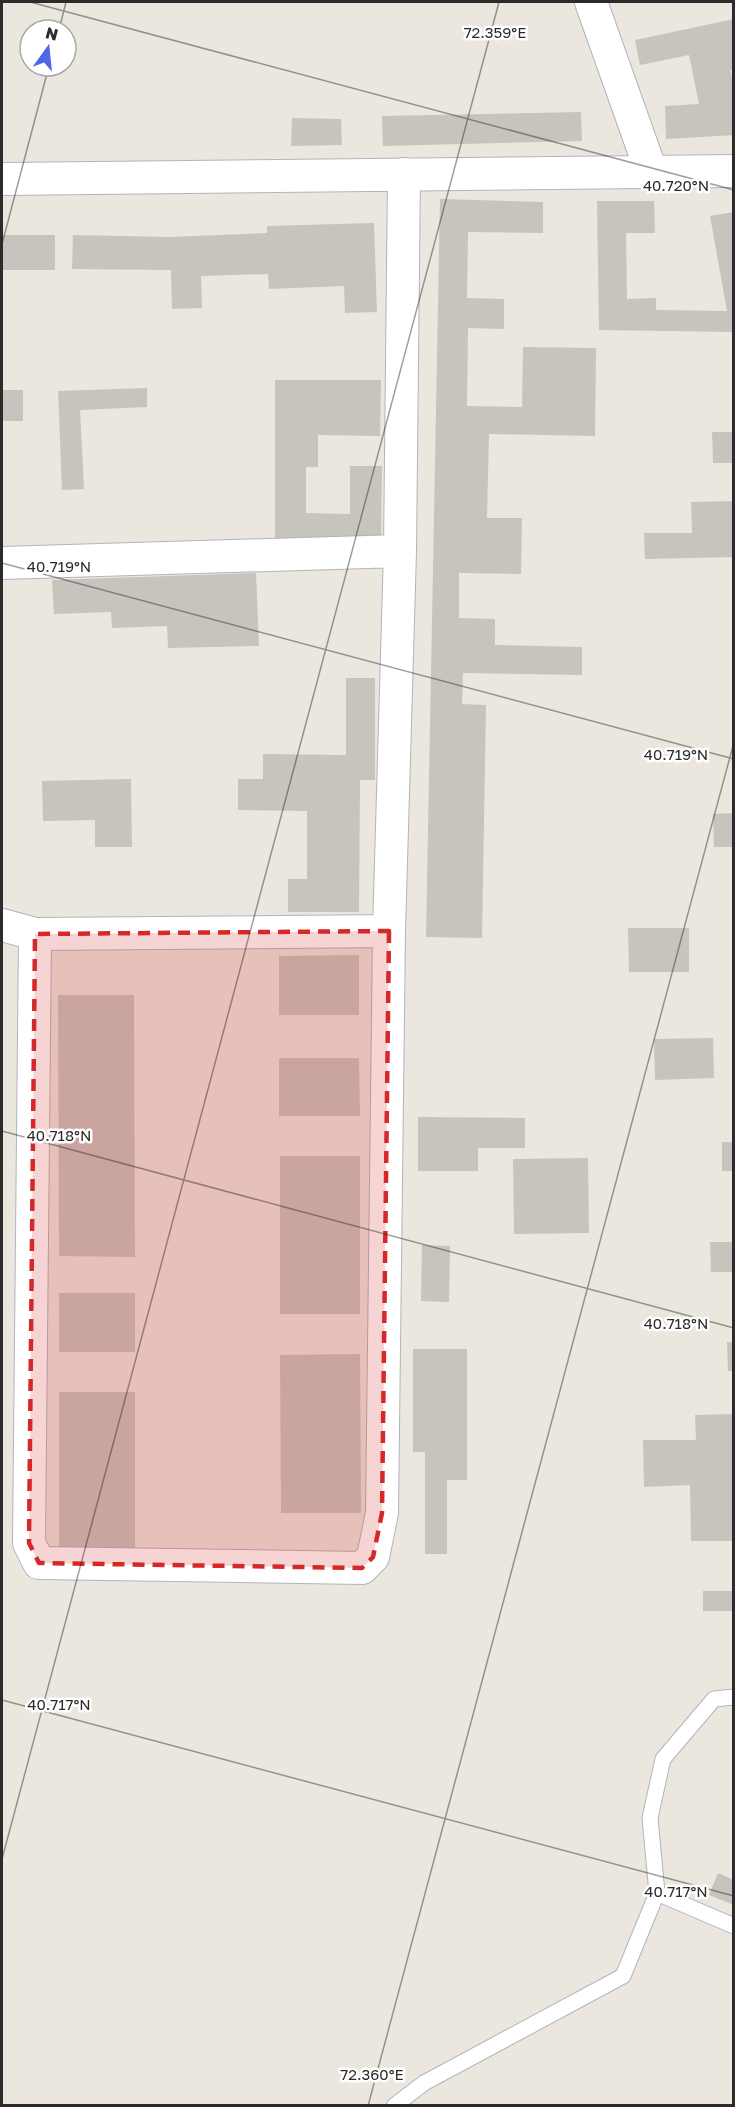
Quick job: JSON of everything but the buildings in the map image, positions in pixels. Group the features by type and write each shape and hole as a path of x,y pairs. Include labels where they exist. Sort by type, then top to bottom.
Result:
{"street":[{"path":"591,2 651,171"},
{"path":"2,179 734,171"},
{"path":"35,934 29,1543 39,1563 362,1568 373,1557 382,1513 389,931 400,551 404,174"},
{"path":"2,563 400,551"},
{"path":"2,925 35,934 389,931"}],"lane":[{"path":"394,2106 424,2083 623,1976 657,1893 650,1818 663,1759 714,1699 734,1697"},
{"path":"657,1893 734,1926"}],"highlighted area":[{"path":"389,931 382,1513 373,1557 362,1568 39,1563 29,1543 35,934"}]}
